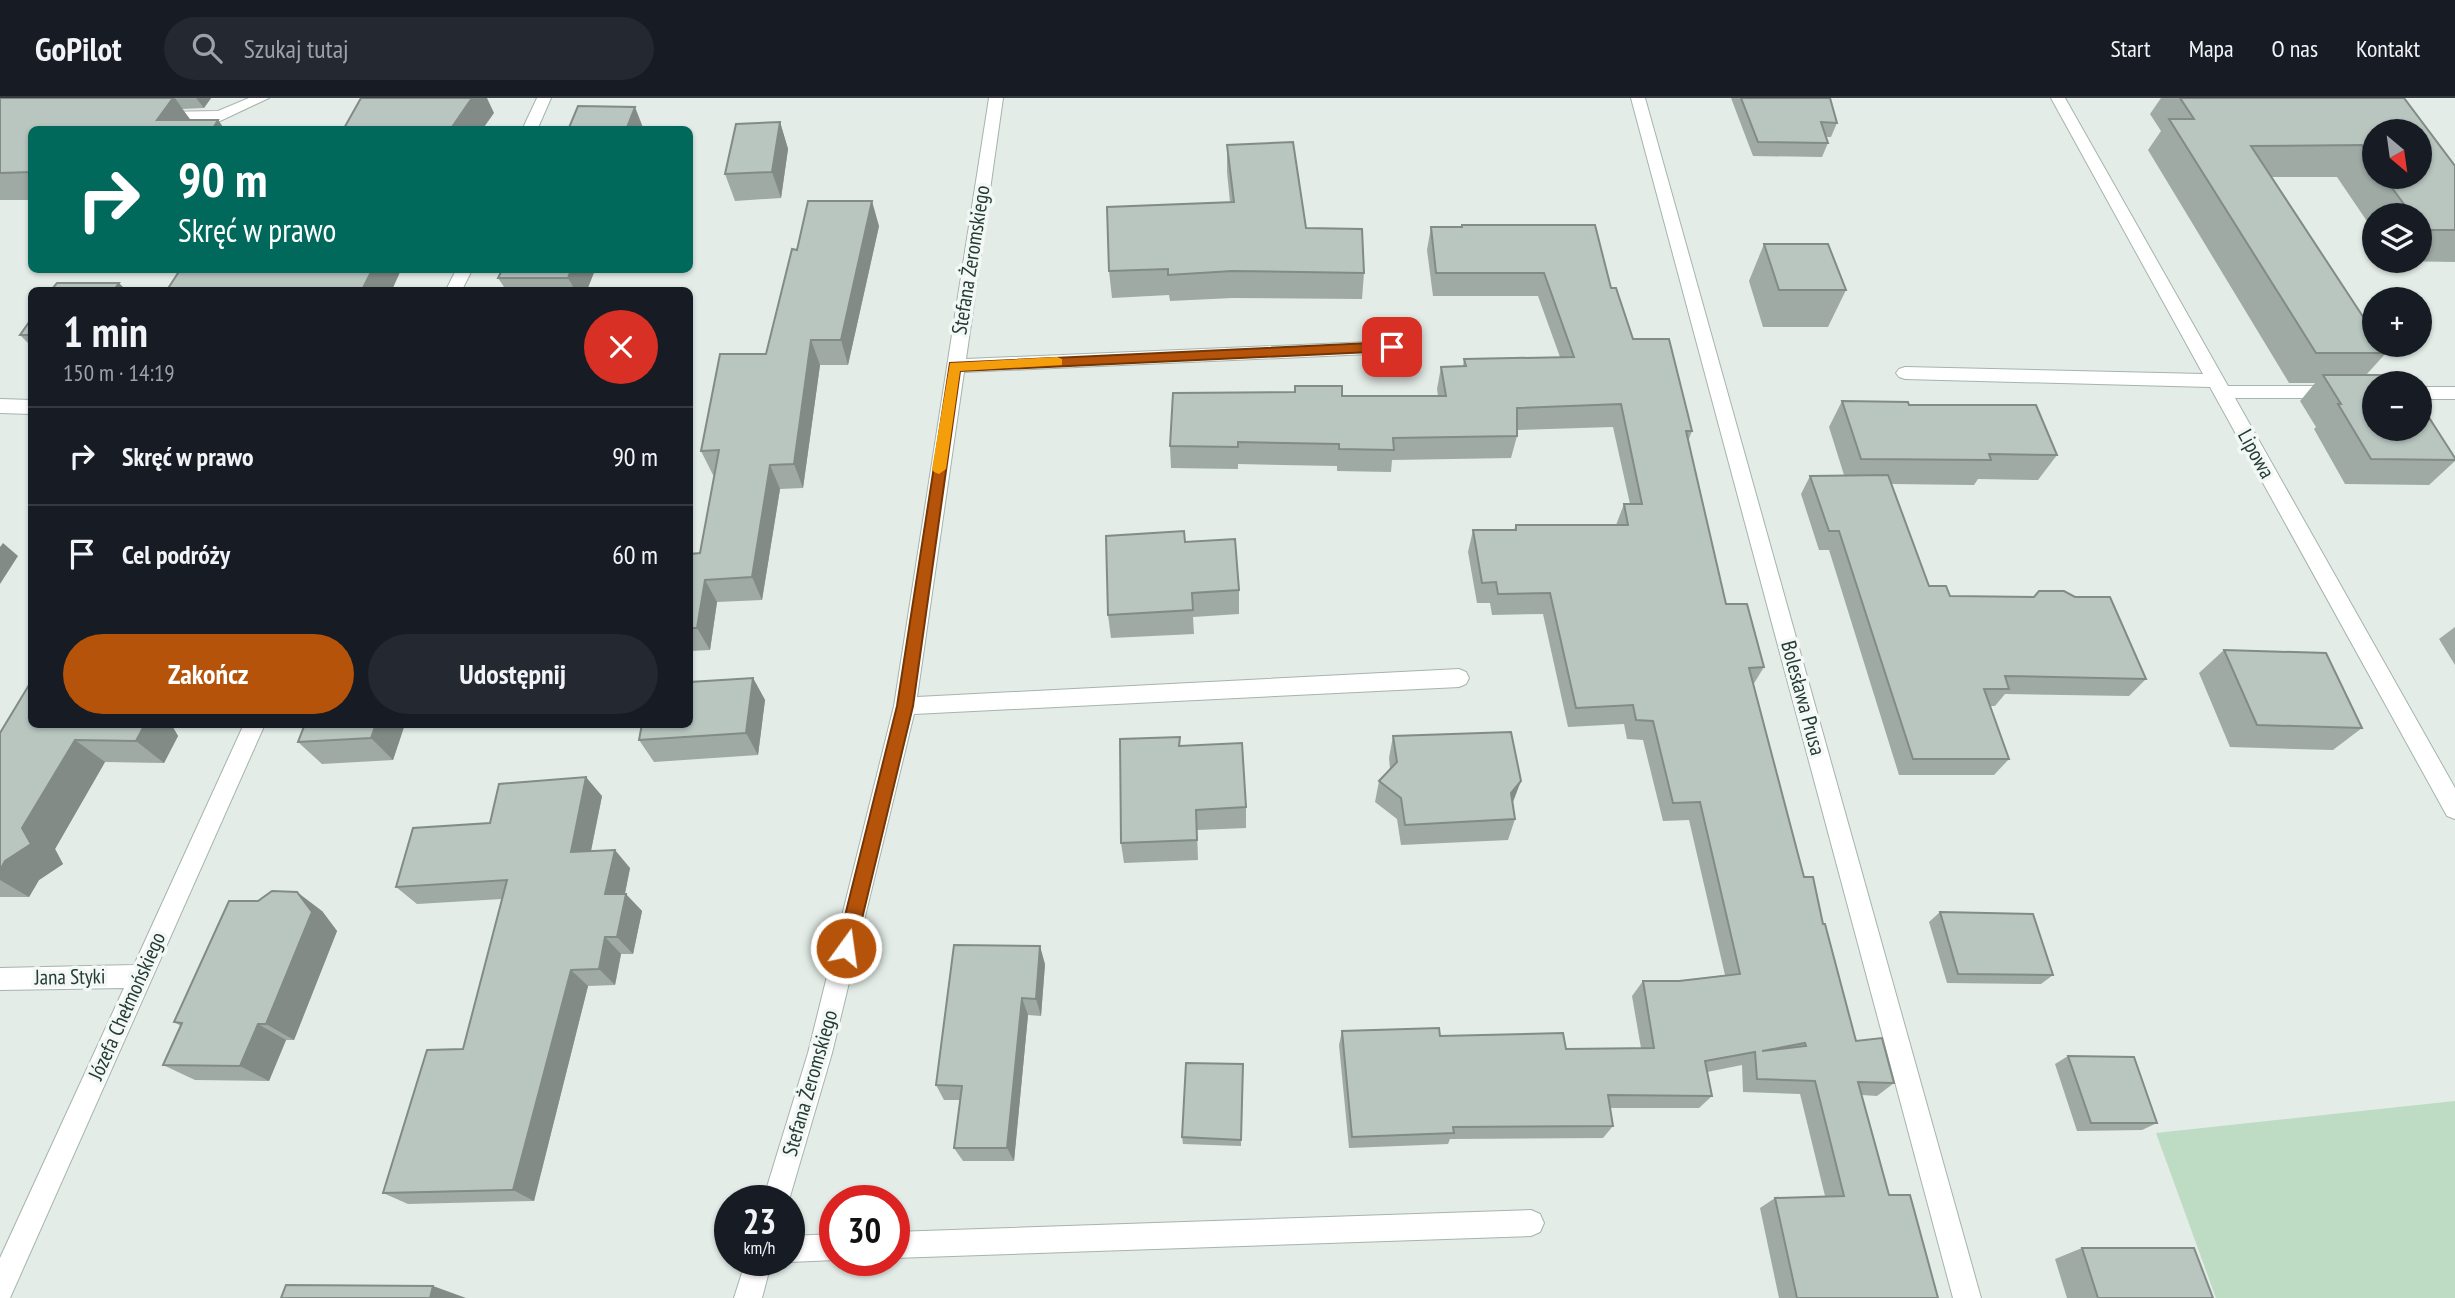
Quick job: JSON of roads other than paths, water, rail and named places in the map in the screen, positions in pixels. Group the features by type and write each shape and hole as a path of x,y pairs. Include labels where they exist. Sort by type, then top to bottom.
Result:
{"street":[{"path":"138,117 220,116 262,98"},
{"path":"531,126 544,98"},
{"name":"Stefana Żeromskiego","path":"780,1185 820,1053 905,706 996,98"},
{"name":"Bolesława Prusa","path":"1638,98 1967,1298"},
{"name":"Lipowa","path":"2058,98 2455,809"},
{"path":"954,366 1392,347"},
{"path":"1905,373 2362,392"},
{"path":"2432,393 2455,393"},
{"path":"0,406 28,407"},
{"path":"905,706 1459,678"},
{"name":"Józefa Chełmońskiego","path":"0,1288 253,728"},
{"name":"Jana Styki","path":"0,979 140,976"},
{"path":"910,1244 1531,1223"},
{"path":"748,1298 754,1276"}]}
